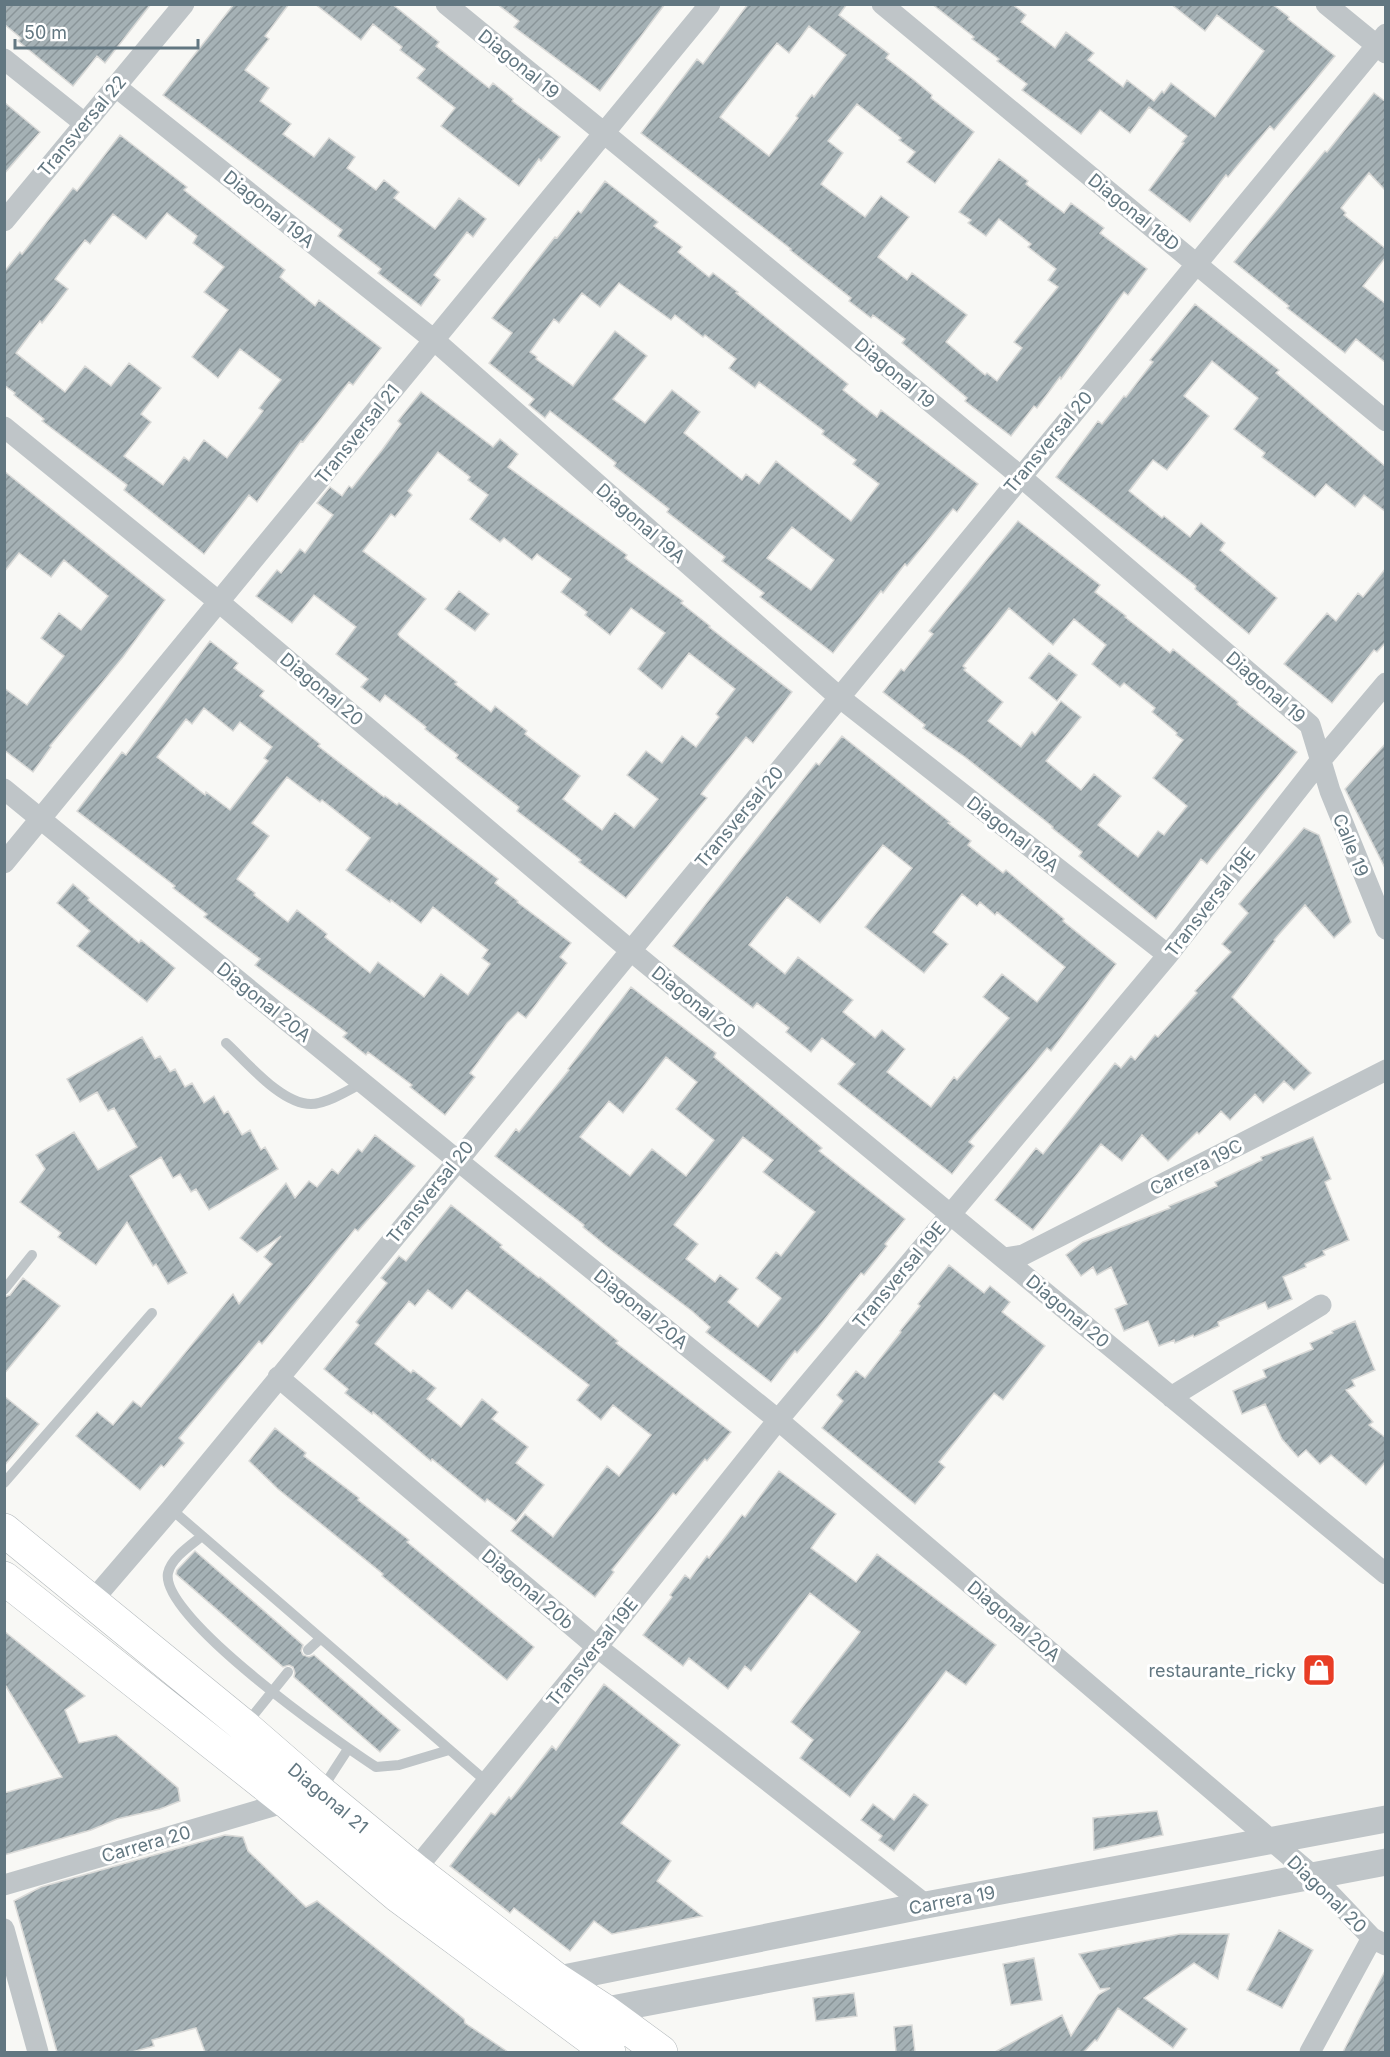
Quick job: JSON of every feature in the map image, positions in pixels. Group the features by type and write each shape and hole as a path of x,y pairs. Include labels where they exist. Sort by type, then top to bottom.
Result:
{"highway":[{"name":"Diagonal 21","path":"4,1530 415,1869 556,1979 661,2052"},
{"name":"Diagonal 21","path":"4,1578 287,1802 397,1895 609,2052"}],"street":[{"name":"Transversal 22","path":"4,221 184,4"},
{"name":"Diagonal 19","path":"446,4 1020,476 1310,724 1321,760"},
{"name":"Transversal 21","path":"4,863 710,4"},
{"name":"Diagonal 18D","path":"882,4 1386,421"},
{"path":"1326,4 1382,44"},
{"name":"Transversal 20","path":"92,1601 171,1509 1196,263 1382,44"},
{"path":"4,59 84,123"},
{"name":"Diagonal 19A","path":"115,86 434,340 838,697 1168,956"},
{"name":"Diagonal 20","path":"4,427 219,602 630,950 1386,1574"},
{"name":"Transversal 19E","path":"415,1869 597,1647 778,1420 1168,956 1321,760 1386,683"},
{"name":"Calle 19","path":"1321,760 1330,791 1386,929"},
{"name":"Diagonal 20A","path":"4,789 456,1160 778,1420 1270,1839"},
{"name":"Carrera 19C","path":"1004,1258 1023,1255 1386,1070"},
{"path":"1171,1397 1321,1305"},
{"name":"Diagonal 20b","path":"278,1377 597,1647 926,1905"},
{"name":"Carrera 20","path":"4,1885 287,1802"},
{"name":"Carrera 19","path":"519,1987 926,1905 1386,1819"},
{"name":"Diagonal 20","path":"1270,1839 1312,1875 1379,1942"},
{"path":"563,2018 1386,1862"},
{"path":"4,1929 38,2052"},
{"path":"1310,2052 1379,1942"}],"lane":[{"path":"226,1043 285,1097 311,1104 331,1098 362,1083"},
{"path":"4,1290 32,1255"},
{"path":"4,1483 152,1313"},
{"path":"171,1509 487,1782"},
{"path":"202,1536 178,1556 168,1572 169,1585 187,1616 249,1674 348,1749 376,1767 399,1764 449,1750"},
{"path":"308,1650 320,1639"},
{"path":"244,1726 288,1672"},
{"path":"320,1792 348,1749"}],"building":[{"path":"4,4 151,4 105,63 97,56 73,86 18,41 21,38 4,24"},
{"path":"234,4 289,4 265,36 269,39 245,70 269,88 260,101 291,124 283,134 314,157 329,138 355,157 347,168 376,190 384,180 399,192 394,198 435,229 459,198 486,219 473,237 467,232 434,275 440,280 421,306 378,273 381,269 338,236 342,230 163,95"},
{"path":"315,4 392,4 439,42 436,46 489,88 493,83 513,99 512,101 560,137 541,161 539,159 519,186 441,126 455,108 417,78 425,69 400,50 402,47 373,24 361,40"},
{"path":"497,4 665,4 600,91 514,27 519,21"},
{"path":"748,4 847,4 839,15 889,54 886,58 974,132 935,183 907,162 915,152 899,140 901,138 857,104 828,141 843,153 821,184 865,217 881,196 909,217 878,257 907,280 912,273 967,315 946,342 985,375 987,373 997,381 1022,348 1014,342 1058,287 1048,280 1056,269 1028,247 1031,244 999,219 986,236 968,223 971,220 959,212 999,159 1028,181 1026,184 1064,213 1071,203 1104,228 1100,233 1147,269 1128,295 1124,292 1061,379 1060,377 1037,408 1034,406 1011,436 965,401 967,398 902,343 905,339 873,315 871,318 849,301 851,298 791,249 641,133 697,59 703,64","holes":["809,26 846,55 814,97 812,95 796,116 798,118 769,156 720,117 777,43 789,53"]},
{"path":"932,4 1012,4 1026,15 1021,22 1055,48 1066,32 1094,53 1088,60 1123,87 1127,80 1154,101 1171,83 1215,117 1264,51 1217,15 1205,31 1171,4 1272,4 1335,56 1274,130 1270,126 1228,177 1226,175 1190,222 1149,190 1187,136 1149,107 1130,133 1100,110 1081,134 1022,90 1027,84 972,39 974,37"},
{"path":"1374,93 1386,102 1386,191 1369,173 1341,208 1346,213 1344,215 1386,249 1386,257 1363,286 1386,304 1386,363 1356,339 1345,353 1287,308 1289,306 1234,262"},
{"path":"4,102 40,132 4,174"},
{"path":"120,135 187,187 184,190 285,270 280,277 315,306 319,300 381,348 353,385 349,382 303,442 301,441 257,502 249,495 204,554 124,490 127,485 42,421 44,419 4,385 4,272 20,252 22,254 73,188 77,191","holes":["167,213 197,236 193,243 224,267 204,292 228,310 192,357 218,378 240,349 281,380 259,408 263,411 227,458 204,440 189,461 184,457 163,485 124,456 151,422 141,414 161,388 129,363 111,386 85,366 65,392 16,353 68,289 55,279 85,240 90,244 113,214 146,239"]},
{"path":"605,181 658,222 654,226 682,247 678,252 709,277 713,273 738,292 736,293 848,384 843,390 877,417 881,410 978,484 957,512 953,509 907,566 905,564 883,593 881,591 833,653 760,597 764,593 722,561 725,557 667,512 669,509 614,466 616,463 550,411 545,418 529,405 534,399 489,363 512,333 492,318 555,237 557,238 578,211 581,213","holes":["619,283 671,320 675,315 703,337 705,335 736,359 729,368 755,388 759,382 824,431 822,434 856,460 853,464 879,484 851,521 776,461 759,484 746,474 742,480 684,433 700,412 672,390 645,423 613,399 647,356 615,331 573,386 530,352 554,319 559,323 582,293 600,307","792,527 834,560 811,590 767,558"]},
{"path":"1195,304 1279,370 1276,373 1386,467 1386,512 1364,495 1355,507 1326,484 1315,497 1262,457 1265,453 1234,429 1258,398 1212,361 1184,396 1209,416 1167,470 1153,460 1129,491 1190,537 1201,523 1225,543 1220,550 1277,598 1249,634 1195,589 1196,586 1056,477 1098,421 1102,424 1124,396 1126,397 1153,362 1150,360"},
{"path":"421,392 493,447 500,439 518,454 508,467 627,555 625,558 683,601 681,603 709,627 792,692 753,743 746,737 701,794 707,798 626,898 517,811 519,807 456,758 458,755 425,729 426,727 385,695 380,702 361,687 368,679 336,654 356,627 314,595 292,623 256,596 277,570 281,573 300,549 305,553 333,515 317,503 330,487 342,496 349,486 352,488 401,424 398,421","holes":["438,452 470,477 468,480 488,495 470,519 500,542 504,538 532,560 537,554 571,579 561,592 587,612 585,615 610,635 631,608 665,633 638,669 662,689 689,653 735,689 716,714 719,717 696,747 682,736 662,763 646,751 627,775 658,799 634,828 615,813 602,830 563,799 580,776 525,734 527,731 495,706 491,712 455,684 457,682 398,634 426,599 363,551 391,514 395,517 412,495 408,491"]},
{"path":"4,471 165,600 123,657 50,746 33,772 4,750 4,688 27,705 64,656 41,638 59,613 81,630 108,596 64,560 51,577 19,553 4,572"},
{"path":"1018,521 1100,585 1095,592 1125,617 1170,653 1173,649 1297,752 1207,864 1201,859 1156,919 1079,856 1082,852 1053,827 965,757 923,728 925,725 883,692 901,669 904,671 933,634 929,631","holes":["1009,608 1053,645 1074,619 1106,645 1092,664 1120,687 1124,683 1155,708 1152,712 1183,740 1153,778 1187,806 1164,835 1158,831 1138,857 1098,825 1121,796 1094,774 1081,790 1046,761 1081,717 1061,701 1035,735 1032,732 1021,747 988,721 1003,702 964,670 966,668 963,666"]},
{"path":"1386,568 1386,642 1377,652 1374,650 1332,703 1284,664 1327,613 1336,621 1358,593 1363,597"},
{"path":"459,591 489,614 475,631 445,609"},
{"path":"210,641 238,663 234,668 264,691 260,696 320,744 318,746 384,797 397,805 399,803 498,879 495,883 571,943 560,957 567,963 526,1018 518,1012 507,1023 470,1073 475,1077 445,1115 410,1087 412,1085 368,1052 366,1055 343,1037 347,1033 255,965 260,959 204,917 207,914 173,888 175,886 77,811 122,752 126,755","holes":["204,708 233,731 240,722 272,747 264,758 268,761 230,810 206,792 205,795 157,757 186,719 192,724","287,777 320,802 322,800 370,838 346,870 421,923 433,907 488,950 482,958 490,964 468,995 441,974 424,997 378,962 370,973 325,937 327,934 297,910 288,922 237,879 269,836 252,823"]},
{"path":"1049,653 1077,675 1057,701 1029,678"},
{"path":"842,736 950,822 948,823 971,841 968,845 1003,873 1006,870 1116,964 1051,1051 1047,1048 969,1142 974,1146 952,1174 838,1084 855,1064 822,1038 811,1052 786,1032 789,1028 757,1003 753,1008 673,946 816,763 819,765","holes":["883,845 912,868 865,927 924,973 948,944 933,932 962,894 977,906 980,902 995,915 997,912 1065,967 1037,1002 1002,974 983,997 1009,1018 957,1080 954,1077 931,1107 887,1072 905,1049 882,1030 875,1038 843,1012 853,1000 798,957 785,974 749,945 787,897 820,923"]},
{"path":"1386,743 1386,870 1345,789"},
{"path":"1304,828 1319,835 1351,922 1334,938 1305,905 1274,940 1232,997 1311,1073 1294,1090 1284,1081 1263,1103 1255,1094 1230,1120 1221,1111 1168,1161 1142,1135 1122,1161 1101,1144 1033,1230 995,1200 1036,1148 1043,1154 1115,1063 1121,1068 1131,1056 1135,1060 1155,1035 1158,1037 1197,993 1195,991 1231,952 1222,944 1248,913 1239,904"},
{"path":"73,884 89,898 88,900 139,943 141,940 175,968 147,1002 77,946 90,931 57,903"},
{"path":"631,987 716,1053 714,1057 822,1148 819,1151 905,1219 864,1275 861,1273 818,1328 797,1353 795,1351 771,1382 706,1332 710,1327 692,1311 605,1245 583,1227 584,1225 495,1156 516,1129 519,1132","holes":["666,1057 697,1082 676,1109 714,1140 686,1176 652,1149 630,1176 580,1137 609,1101 623,1113","743,1137 773,1160 763,1172 815,1212 781,1256 776,1252 756,1278 781,1298 758,1327 728,1302 738,1289 720,1275 715,1282 686,1259 698,1244 674,1225"]},
{"path":"142,1037 155,1059 160,1056 170,1072 175,1069 185,1087 192,1083 204,1103 214,1096 224,1114 228,1111 242,1135 250,1130 261,1150 265,1147 278,1169 209,1210 196,1189 191,1192 180,1174 173,1178 161,1157 130,1176 187,1273 168,1284 156,1264 153,1266 127,1222 96,1265 58,1237 61,1233 20,1202 45,1169 36,1155 74,1132 98,1170 137,1147 114,1108 108,1111 97,1092 80,1102 67,1079"},
{"path":"375,1135 415,1166 358,1231 355,1229 262,1344 259,1341 179,1438 184,1443 164,1467 161,1465 140,1490 76,1436 97,1412 113,1425 133,1401 141,1407 233,1294 239,1304 272,1264 264,1257 281,1236 257,1252 240,1238 286,1183 295,1198 309,1181 317,1187 332,1169 338,1174 358,1149 362,1152"},
{"path":"1313,1137 1331,1179 1325,1182 1349,1240 1323,1251 1325,1255 1305,1264 1306,1267 1283,1277 1292,1299 1268,1309 1265,1302 1218,1322 1219,1326 1194,1337 1193,1335 1175,1343 1174,1340 1159,1346 1148,1321 1124,1331 1115,1309 1127,1304 1111,1267 1097,1275 1093,1267 1081,1276 1066,1255 1083,1242 1170,1208 1169,1206 1217,1186 1215,1182 1262,1160 1261,1157"},
{"path":"451,1205 618,1341 616,1343 731,1432 707,1461 705,1459 676,1495 673,1493 612,1570 614,1572 595,1597 511,1531 525,1514 553,1537 607,1466 619,1476 651,1435 613,1405 601,1420 577,1400 589,1385 467,1290 452,1309 428,1290 415,1306 409,1301 375,1344 411,1373 413,1370 436,1388 427,1399 461,1427 482,1399 498,1412 492,1419 528,1447 516,1463 544,1485 516,1521 487,1499 485,1502 432,1459 431,1461 373,1412 372,1414 345,1393 348,1389 324,1369 359,1325 356,1322 387,1283 381,1278 399,1256 406,1261"},
{"path":"949,1265 984,1293 990,1286 1010,1302 1002,1312 1045,1346 1003,1400 994,1393 939,1462 945,1467 915,1504 822,1428 843,1401 837,1395 856,1371 865,1378"},
{"path":"23,1278 60,1306 4,1374 4,1297 10,1295"},
{"path":"1355,1321 1375,1370 1352,1380 1355,1386 1346,1390 1373,1422 1369,1425 1386,1438 1386,1461 1366,1485 1331,1455 1320,1464 1306,1450 1298,1457 1282,1439 1265,1404 1242,1414 1233,1391 1266,1377 1263,1370 1313,1349 1310,1343"},
{"path":"4,1396 39,1424 4,1466"},
{"path":"275,1428 306,1453 304,1456 359,1498 358,1500 409,1540 407,1542 534,1647 507,1680 382,1576 383,1574 278,1489 249,1461"},
{"path":"779,1471 836,1514 811,1548 856,1582 877,1554 996,1645 966,1685 946,1671 850,1797 800,1758 813,1740 791,1722 860,1632 810,1593 751,1671 745,1666 728,1689 689,1658 683,1666 643,1635 672,1597 670,1595 685,1575 690,1579 707,1556 709,1558 742,1515 745,1517"},
{"path":"195,1551 303,1645 301,1651 303,1655 309,1657 314,1655 400,1730 380,1752 294,1677 293,1667 289,1665 283,1667 176,1574"},
{"path":"4,1631 85,1696 65,1710 79,1743 116,1735 178,1788 180,1801 4,1855 4,1793 62,1777 4,1683"},
{"path":"604,1684 680,1745 621,1823 671,1861 657,1881 702,1916 612,1934 594,1921 570,1951 514,1908 510,1913 450,1866 491,1813 495,1815 509,1797 511,1799 552,1746 556,1750"},
{"path":"914,1794 928,1805 894,1851 879,1840 882,1836 861,1820 873,1804 894,1820"},
{"path":"1157,1811 1163,1835 1094,1850 1093,1818"},
{"path":"225,1835 243,1837 248,1851 306,1907 317,1901 464,2019 465,2023 508,2052 205,2052 196,2028 152,2040 154,2046 132,2052 57,2052 14,1901 41,1887"},
{"path":"1279,1930 1313,1950 1282,2008 1247,1990"},
{"path":"1180,1934 1229,1934 1218,1979 1194,1963 1144,1998 1187,2029 1173,2048 1118,2008 1097,2041 1095,2040 1084,2052 995,2052 1062,2015 1071,2036 1098,1995 1110,1988 1100,1989 1079,1954"},
{"path":"1034,1958 1042,2000 1011,2005 1003,1964"},
{"path":"1386,1969 1386,2052 1343,2052 1358,2022"},
{"path":"854,1993 857,2016 816,2021 813,1998"},
{"path":"912,2025 915,2052 896,2052 894,2027"}],"place":[{"name":"restaurante_ricky","path":"1319,1670"}]}
